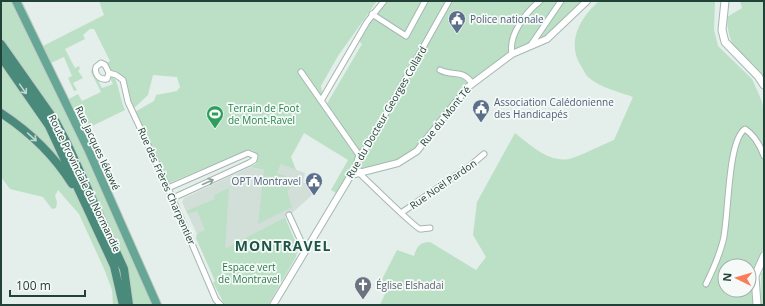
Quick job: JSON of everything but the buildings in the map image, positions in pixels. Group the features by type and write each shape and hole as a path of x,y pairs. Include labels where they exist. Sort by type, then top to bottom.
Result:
{"highway":[{"name":"Route Provinciale du Normandie","path":"1,44 56,122 96,204 124,269 127,286"},
{"name":"Route Provinciale du Normandie","path":"1,57 49,126 114,266 123,305"},
{"path":"1,113 20,126 50,154 68,178 92,218"},
{"path":"127,286 129,305"},
{"path":"127,286 133,305"}],"main road":[{"name":"Rue Jacques Iékawé","path":"16,1 88,149 157,305"},
{"path":"725,1 722,30 725,42 758,76 764,85"},
{"path":"757,305 755,276 764,256"}],"street":[{"path":"321,101 372,14 384,1"},
{"path":"372,14 406,36 424,1"},
{"name":"Rue du Docteur Georges Collard","path":"273,305 338,194 353,174 359,155 366,147 449,1"},
{"path":"512,54 512,44 515,33 525,17 540,1"},
{"path":"532,45 561,1"},
{"name":"Rue du Mont Té","path":"353,174 360,171 398,163 416,151 472,83 512,54 552,35 587,1"},
{"path":"440,70 454,75 463,74 468,76 472,83"},
{"path":"301,72 359,155"},
{"name":"Rue des Frères Charpentier","path":"109,73 116,74 123,80 128,102 173,198 216,300 221,305"},
{"path":"706,284 715,265 723,240 734,153 739,133 745,129 759,144 764,156"},
{"path":"168,188 248,152 254,156 254,160 249,163 173,198"},
{"name":"Rue Noël Pardon","path":"401,213 471,165 484,154"},
{"path":"360,171 360,174 410,223 420,229 430,228"},
{"path":"289,215 305,250"}],"shaded area":[{"path":"281,164 305,173 303,182 315,189 310,197 292,213 206,260 196,238 197,234 182,202 184,198 250,167 277,173"}],"green space":[{"path":"1,1 22,1 43,46 104,15 99,1 377,1 338,56 321,86 325,107 362,44 357,39 384,1 587,1 559,29 480,76 407,158 356,172 338,194 331,190 348,160 304,133 291,157 296,170 281,164 277,173 286,176 291,188 287,191 292,207 258,224 264,170 250,167 256,164 258,159 255,152 248,150 167,184 133,113 154,101 156,95 177,91 180,87 177,77 153,75 148,95 132,110 123,80 112,74 107,63 110,61 94,29 90,29 83,35 85,39 65,49 75,68 79,66 80,69 78,71 83,78 73,83 77,90 74,91 68,78 72,76 64,57 51,63 69,99 78,94 82,101 101,92 91,72 92,69 102,88 113,84 110,78 113,76 115,79 125,110 84,130 159,305 113,305 112,290 105,271 79,214 58,190 55,196 57,202 56,208 52,209 43,197 10,189 1,177"},
{"path":"599,1 715,1 714,30 718,46 752,79 764,110 764,247 757,265 757,258 717,258 717,298 755,298 755,305 380,305 385,294 377,289 397,250 414,256 416,250 421,244 430,242 476,270 486,257 473,235 477,202 515,133 540,152 554,158 562,159 574,158 614,140 633,97 598,84 588,77 581,66 575,48 575,39 577,31 586,15"},
{"path":"740,1 764,1 764,77 734,46 728,30 727,17 742,8"},
{"name":"Espace vert de Montravel","path":"229,188 225,249 285,217 298,248 296,257 268,305 225,305 213,283 215,281 196,238 197,234 205,230 197,211 188,214 186,211 215,199 214,195"},
{"path":"764,269 764,305 760,305 761,275"}],"place":[{"name":"Police nationale","path":"457,34"},
{"name":"Association Calédonienne des Handicapés","path":"481,123"},
{"name":"Terrain de Foot de Mont-Ravel","path":"215,129"},
{"name":"OPT Montravel","path":"314,196"},
{"name":"Église Elshadai","path":"363,300"}],"district":[{"name":"MONTRAVEL","path":"283,245"}]}
